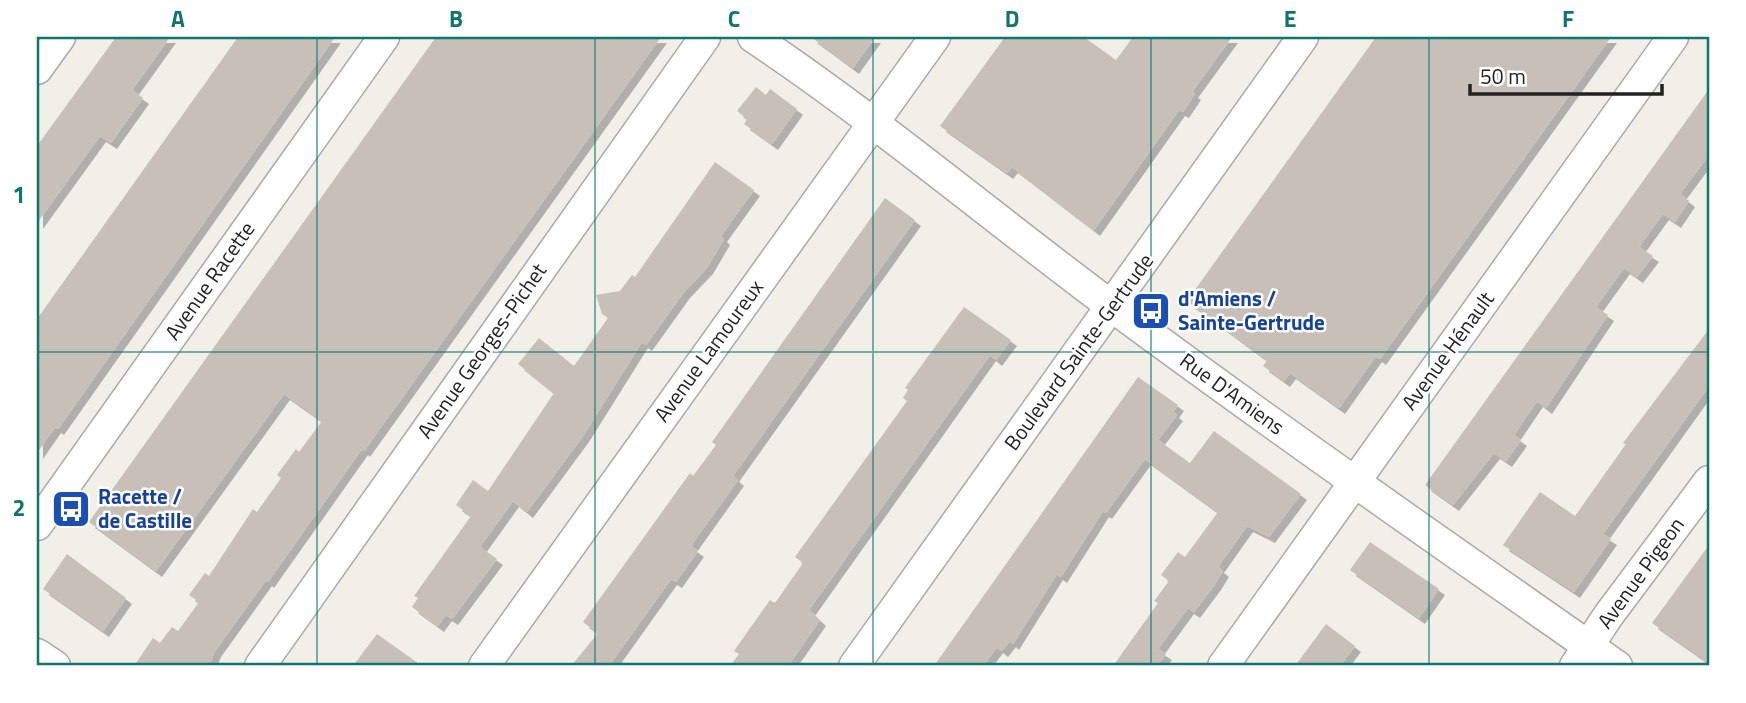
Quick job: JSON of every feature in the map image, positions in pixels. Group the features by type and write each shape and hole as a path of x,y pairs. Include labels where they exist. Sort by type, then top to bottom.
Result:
{"street":[{"path":"37,69 60,37"},
{"name":"Avenue Racette","path":"37,524 384,37"},
{"name":"Avenue Georges-Pichet","path":"260,666 705,37"},
{"name":"Rue D'Amiens","path":"753,37 873,122 1112,306 1353,483 1582,657 1617,666"},
{"name":"Avenue Lamoureux","path":"484,666 935,37"},
{"name":"Boulevard Sainte-Gertrude","path":"854,666 1303,37"},
{"name":"Avenue Hénault","path":"1223,666 1673,37"},
{"name":"Avenue Pigeon","path":"1582,657 1608,616 1709,481"},
{"path":"37,654 55,666"}],"building":[{"path":"116,37 170,37 132,90 143,98 111,143 100,136 37,223 37,146"},
{"path":"238,37 335,37 58,429 55,427 37,453 37,319"},
{"path":"436,37 661,37 364,451 362,449 268,582 266,580 215,651 209,666 134,666 153,638 160,643 172,627 178,631 199,602 189,595 205,573 209,576 253,509 257,512 281,478 277,475 296,449 299,452 322,421 284,394 156,571 89,522"},
{"path":"811,37 875,37 853,68"},
{"path":"1005,37 1084,37 1116,60 1133,37 1232,37 1192,92 1195,94 1183,112 1179,110 1094,230 1012,167 1007,173 940,126"},
{"path":"1376,37 1611,37 1380,359 1376,356 1339,408 1290,373 1284,381 1263,366 1267,360 1187,301"},
{"path":"756,87 766,95 770,89 797,109 772,144 744,124 747,119 737,111"},
{"path":"1709,89 1709,155 1680,194 1689,201 1675,222 1663,214 1639,247 1653,256 1637,277 1624,268 1596,307 1608,315 1546,408 1537,401 1514,435 1521,440 1506,461 1494,453 1453,505 1425,485"},
{"path":"715,162 754,190 721,236 724,239 707,268 684,292 646,345 642,342 583,436 527,512 513,501 480,547 497,559 452,619 446,615 438,626 412,607 418,598 414,596 471,516 456,505 473,480 488,491 554,393 518,364 539,338 574,366 608,318 602,314 596,295 620,291 632,275 635,277"},
{"path":"885,198 915,220 733,476 738,480 691,546 698,551 676,582 671,579 609,666 571,666 598,633 583,622 690,473 693,476 716,445 712,442"},
{"path":"964,307 1011,340 996,360 990,355 809,610 820,620 788,666 730,666 739,654 734,651 770,600 775,603 803,563 795,557 907,401 903,398 908,390 905,388"},
{"path":"1709,329 1709,386 1603,534 1611,539 1574,592 1503,545 1540,492 1575,516 1626,444 1623,443"},
{"path":"1138,377 1178,405 1173,412 1177,415 1158,440 1190,463 1214,431 1301,494 1269,537 1247,526 1218,567 1223,571 1215,584 1194,612 1188,608 1158,649 1166,654 1157,666 1113,666 1158,603 1154,601 1169,581 1161,575 1178,552 1185,557 1218,512 1145,459 1106,513 1103,511 1061,577 1057,574 1013,644 1010,641 1002,651 997,647 983,666 934,666"},
{"path":"1370,542 1439,589 1419,618 1350,570"},
{"path":"1709,545 1709,663 1652,623"},
{"path":"67,554 126,598 103,631 43,589"},
{"path":"1326,624 1355,646 1340,666 1295,666"},
{"path":"377,634 422,666 353,666"}],"place":[{"name":"d'Amiens / Sainte-Gertrude","path":"1151,311"},
{"name":"Racette / de Castille","path":"71,509"}]}
